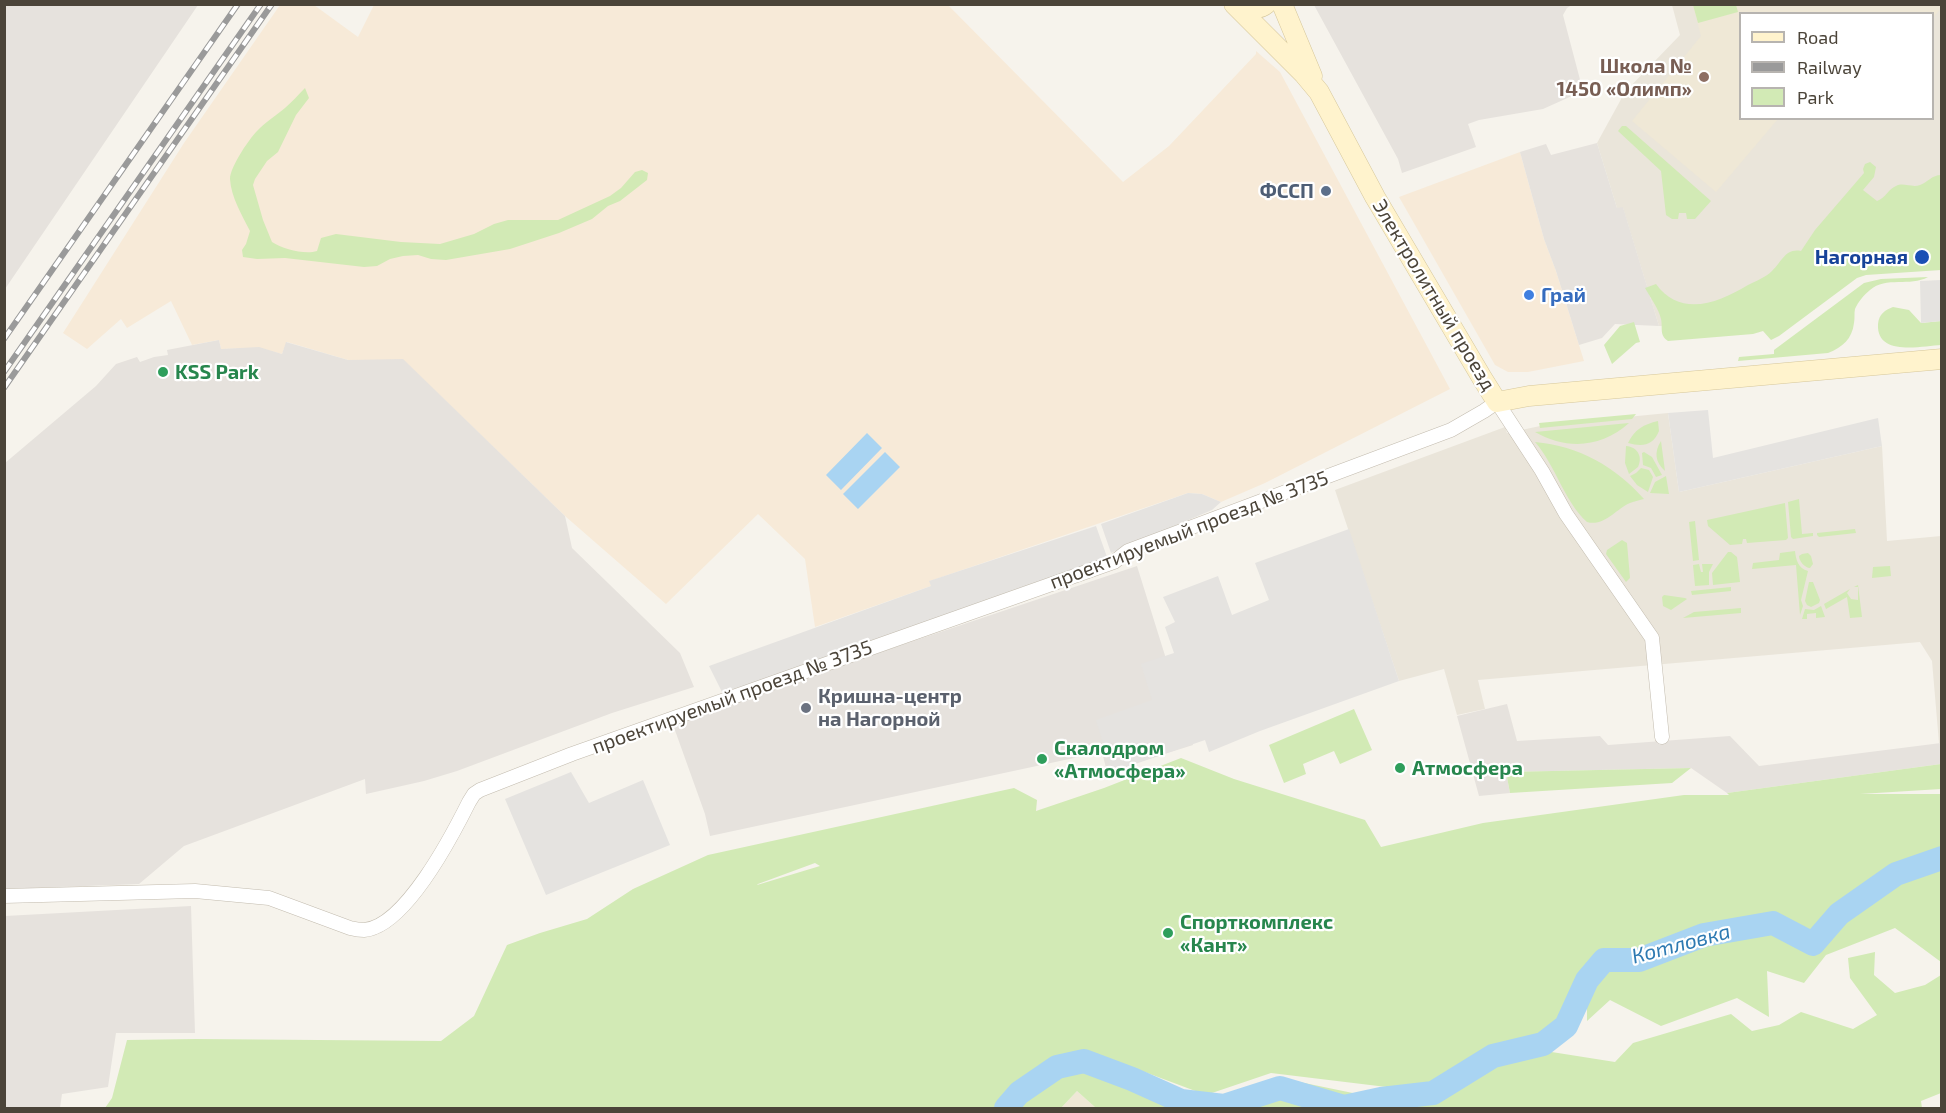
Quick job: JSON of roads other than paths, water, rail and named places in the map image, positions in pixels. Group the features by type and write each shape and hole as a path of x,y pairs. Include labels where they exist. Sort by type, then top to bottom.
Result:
{"street":[{"name":"Электролитный проезд","path":"1234,4 1319,92 1416,267 1497,402 1529,396 1941,359"},
{"path":"1239,4 1254,9 1266,4"},
{"path":"1282,4 1319,92"},
{"path":"1497,402 1542,471 1566,514 1652,638 1662,737"},
{"name":"проектируемый проезд № 3735","path":"4,896 195,891 269,898 350,928 364,930 375,927 398,912 422,885 469,802 480,790 572,754 1114,562 1128,552 1451,430 1497,402"}],"water":[{"path":"867,433 882,448 841,490 826,475"},
{"path":"885,452 900,467 858,509 843,494"}],"waterway":[{"name":"Котловка","path":"1006,1108 1019,1093 1057,1067 1084,1061 1181,1101 1224,1106 1280,1088 1344,1107 1381,1099 1433,1093 1493,1056 1543,1044 1566,1026 1587,980 1604,960 1639,960 1704,935 1773,923 1813,944 1839,914 1896,874 1942,858"}],"railway":[{"path":"4,339 238,4"},
{"path":"4,372 261,4"},
{"path":"4,388 272,4"}],"place":[{"name":"Школа № 1450 «Олимп»","path":"1704,77"},
{"name":"ФССП","path":"1326,191"},
{"name":"Нагорная","path":"1922,257"},
{"name":"Грай","path":"1529,295"},
{"name":"KSS Park","path":"163,372"},
{"name":"Кришна-центр на Нагорной","path":"806,708"},
{"name":"Скалодром «Атмосфера»","path":"1042,759"},
{"name":"Атмосфера","path":"1400,768"},
{"name":"Спорткомплекс «Кант»","path":"1168,933"}]}
